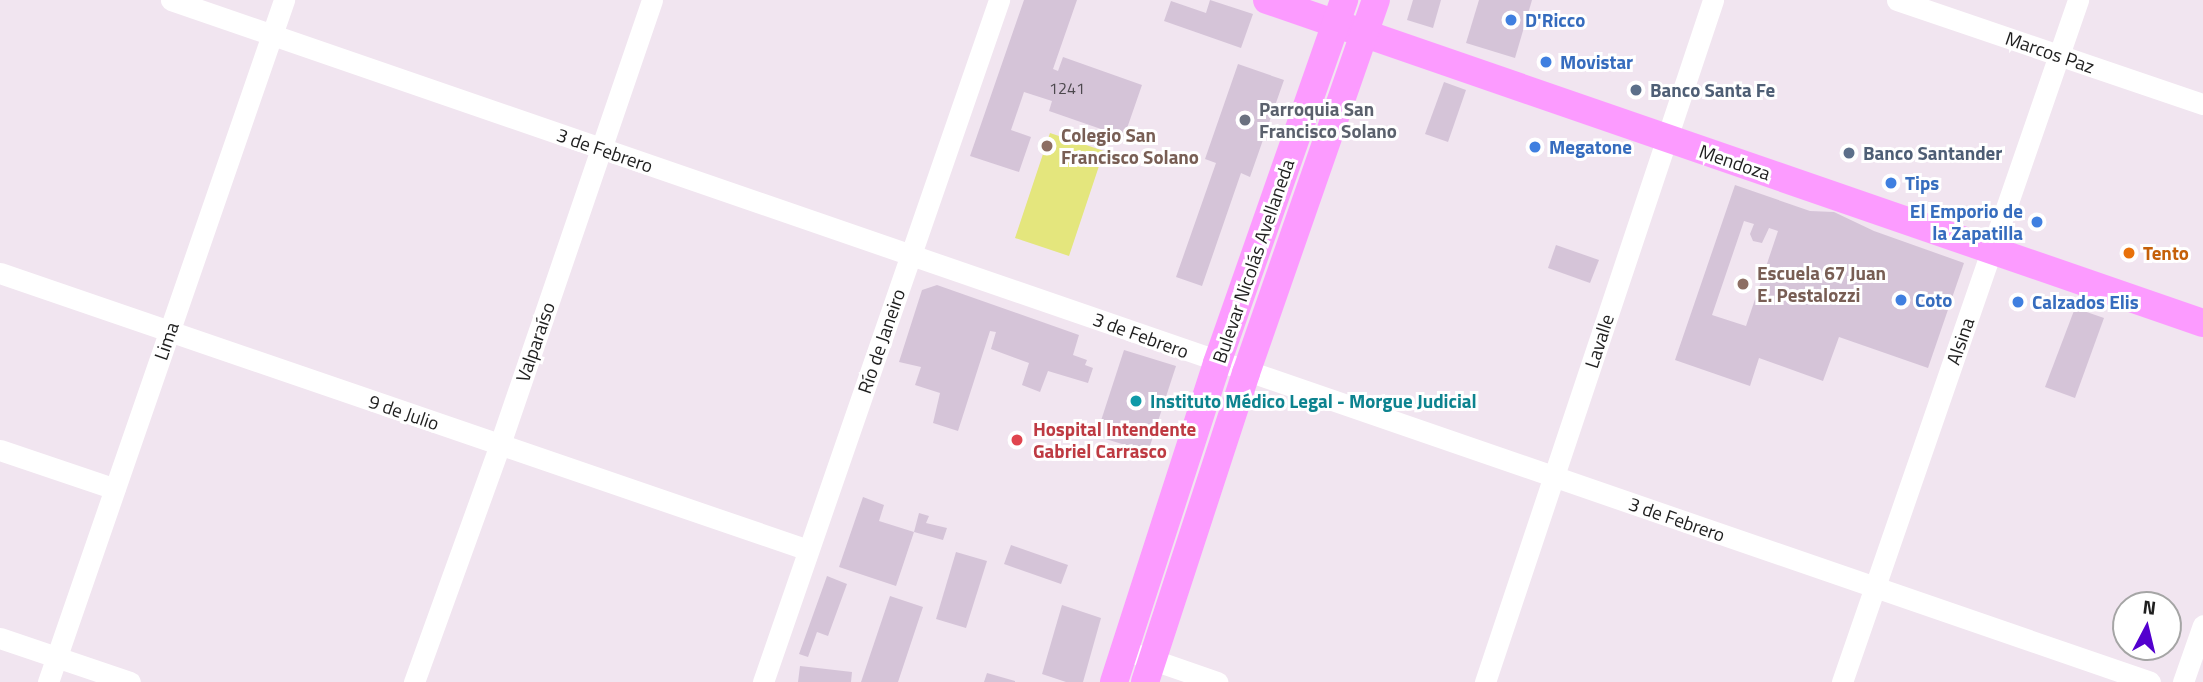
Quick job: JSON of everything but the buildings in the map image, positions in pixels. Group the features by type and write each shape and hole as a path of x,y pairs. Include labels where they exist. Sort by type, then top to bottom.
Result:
{"main road":[{"name":"Mendoza","path":"1267,0 1340,12 1365,34 2203,323"},
{"name":"Bulevar Nicolás Avellaneda","path":"1149,671 1246,373 1376,0"},
{"name":"Bulevar Nicolás Avellaneda","path":"1114,682 1217,363 1340,12"}],"street":[{"name":"3 de Febrero","path":"171,0 1246,373 2150,682"},
{"name":"Lima","path":"48,682 284,0"},
{"name":"Valparaíso","path":"414,682 500,444 652,0"},
{"name":"Río de Janeiro","path":"762,682 999,0"},
{"name":"Lavalle","path":"1485,682 1556,478 1665,138 1713,0"},
{"name":"Marcos Paz","path":"1898,0 2203,104"},
{"name":"Alsina","path":"1842,682 2078,0"},
{"name":"9 de Julio","path":"0,273 808,550"},
{"path":"0,450 115,489"},
{"path":"2183,682 2203,625"},
{"path":"0,638 130,682"},
{"path":"1125,649 1149,671 1217,682"}],"shaded area":[{"path":"1050,133 1104,151 1069,256 1015,238"}],"place":[{"name":"D'Ricco","path":"1511,20"},
{"name":"Movistar","path":"1546,62"},
{"name":"Banco Santa Fe","path":"1636,90"},
{"name":"Parroquia San Francisco Solano","path":"1245,120"},
{"name":"Colegio San Francisco Solano","path":"1047,146"},
{"name":"Megatone","path":"1535,147"},
{"name":"Banco Santander","path":"1849,153"},
{"name":"Tips","path":"1891,183"},
{"name":"El Emporio de la Zapatilla","path":"2037,222"},
{"name":"Tento","path":"2129,253"},
{"name":"Escuela 67 Juan E. Pestalozzi","path":"1743,284"},
{"name":"Coto","path":"1901,300"},
{"name":"Calzados Elis","path":"2018,302"},
{"name":"Instituto Médico Legal - Morgue Judicial","path":"1136,401"},
{"name":"Hospital Intendente Gabriel Carrasco","path":"1017,440"}]}
